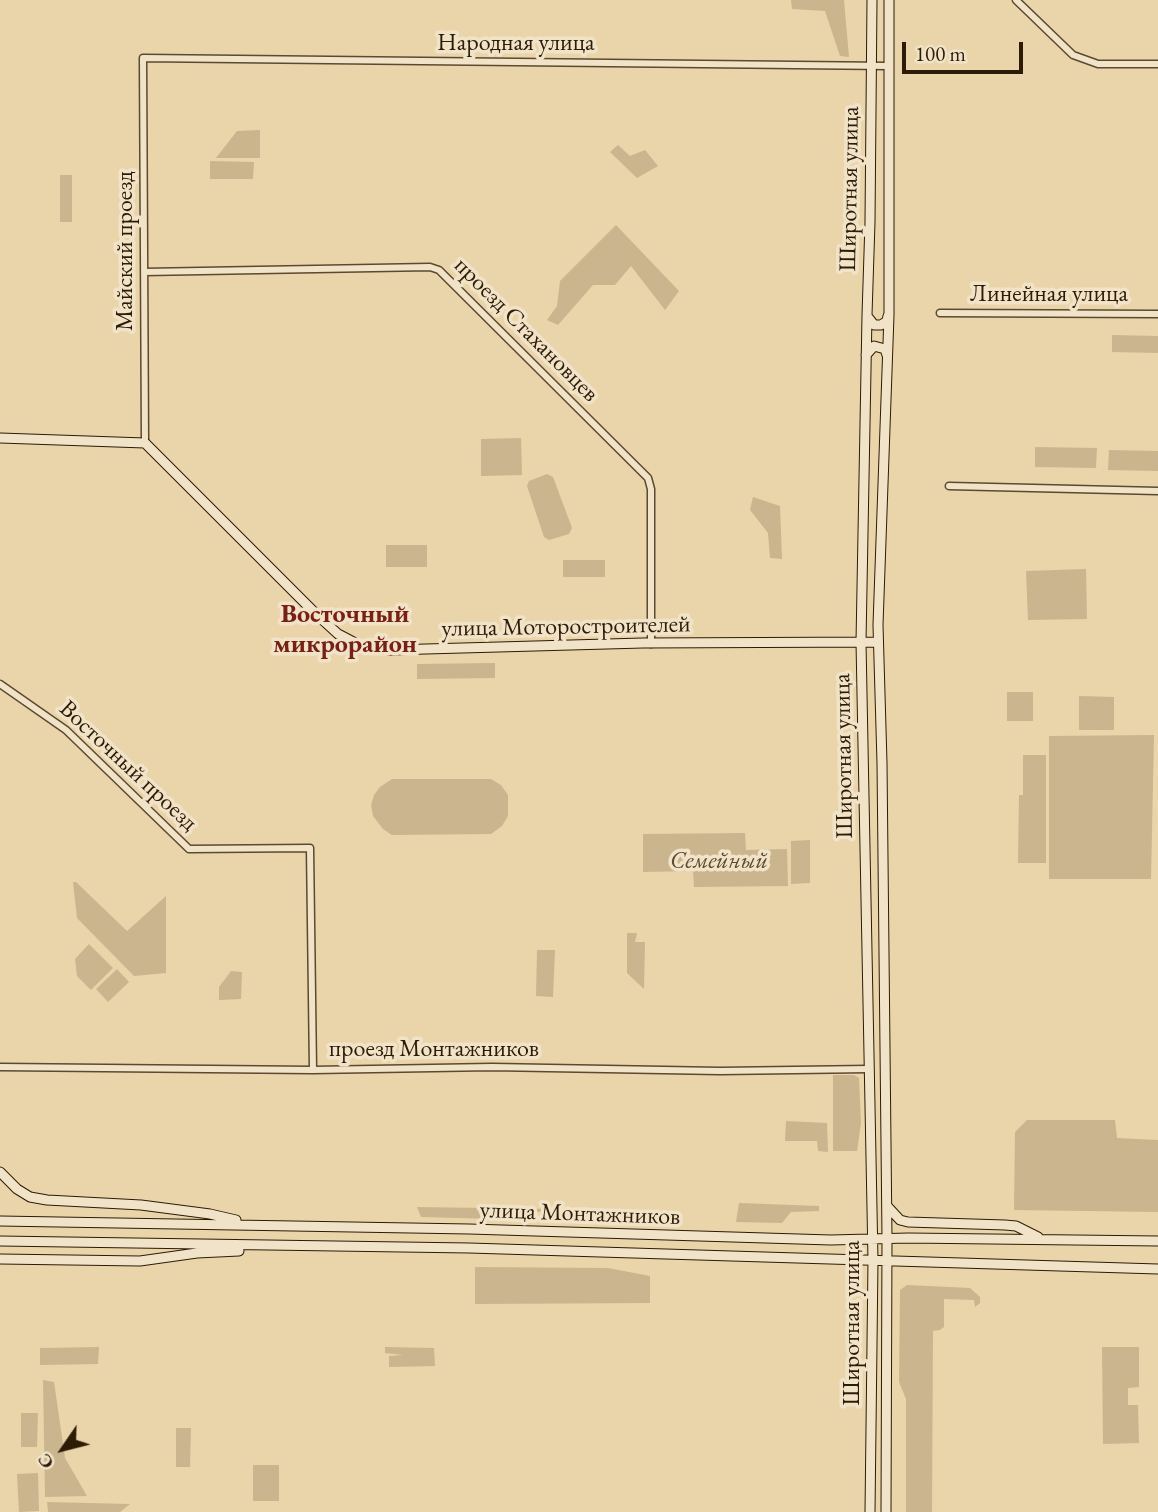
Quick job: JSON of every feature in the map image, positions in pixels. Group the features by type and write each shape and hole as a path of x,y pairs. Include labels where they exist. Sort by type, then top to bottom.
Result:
{"main road":[{"name":"Широтная улица","path":"870,1512 873,1260 861,642 872,0"},
{"name":"Широтная улица","path":"886,1512 887,1238 878,642 889,315 889,0"},
{"path":"867,315 874,325 881,325 887,321 889,315"},
{"path":"866,355 874,346 880,346 887,355"},
{"path":"0,438 145,443"},
{"name":"улица Моторостроителей","path":"145,443 313,611 338,634 361,646 400,650 878,642"},
{"path":"866,887 875,895 883,887"},
{"path":"866,928 870,921 876,920 882,923 884,928"},
{"path":"0,1172 17,1189 47,1200 141,1205 210,1214 255,1224"},
{"path":"886,1205 891,1213 908,1223 1016,1226 1040,1238"},
{"name":"улица Монтажников","path":"0,1222 255,1224 730,1238 1040,1238 1158,1241"},
{"name":"улица Монтажников","path":"0,1241 469,1248 1158,1269"},
{"path":"0,1259 140,1261 197,1253 303,1247"}],"street":[{"path":"1016,0 1073,55 1098,64 1158,64"},
{"name":"Народная улица","path":"143,58 889,66"},
{"name":"Майский проезд","path":"143,58 145,443"},
{"name":"проезд Стахановцев","path":"144,272 430,267 439,270 648,478 651,489 651,644"},
{"name":"Линейная улица","path":"940,313 1158,314"},
{"path":"949,486 1158,491"},
{"name":"Восточный проезд","path":"0,684 66,730 189,849 310,849 313,1070"},
{"name":"проезд Монтажников","path":"0,1067 313,1070 869,1069"}],"green space":[{"path":"791,0 844,0 849,57 840,56 825,11 792,9"},
{"path":"260,130 260,158 216,158 237,131"},
{"path":"618,145 630,156 645,150 658,166 637,178 610,152"},
{"path":"210,161 254,162 253,179 210,179"},
{"path":"60,175 72,175 72,222 60,222"},
{"path":"616,225 679,291 665,310 631,266 615,285 593,285 558,325 547,320 557,306 560,281"},
{"path":"1112,335 1158,336 1158,353 1112,352"},
{"path":"521,438 522,475 481,476 481,439"},
{"path":"1035,447 1097,448 1096,468 1035,467"},
{"path":"1109,450 1158,451 1158,471 1108,470"},
{"path":"547,474 553,477 572,528 569,534 549,540 544,537 527,486 529,481"},
{"path":"753,497 780,506 782,559 770,558 768,533 750,510"},
{"path":"386,545 427,545 427,567 386,567"},
{"path":"563,560 605,560 605,577 563,577"},
{"path":"1086,569 1087,619 1028,620 1026,571"},
{"path":"495,663 495,678 417,679 417,664"},
{"path":"1007,692 1033,692 1033,721 1007,721"},
{"path":"1079,696 1114,697 1114,730 1079,730"},
{"path":"1154,735 1151,879 1049,879 1049,736"},
{"path":"1023,755 1046,755 1046,863 1018,863 1019,795 1023,795"},
{"path":"392,779 491,779 501,785 508,795 508,816 502,826 491,834 392,835 383,829 373,816 371,805 380,787"},
{"name":"Семейный","path":"745,833 746,850 787,849 788,886 694,887 693,871 643,872 643,834"},
{"path":"810,840 810,883 791,884 791,841"},
{"path":"73,882 127,931 166,896 166,973 134,976 77,918"},
{"path":"627,933 637,933 635,942 645,942 644,989 627,973"},
{"path":"89,944 113,968 91,990 77,976 75,959"},
{"path":"537,950 555,950 553,997 536,996"},
{"path":"117,969 129,982 108,1002 96,989"},
{"path":"231,971 242,972 241,999 219,1000 219,987"},
{"path":"833,1075 854,1075 859,1078 861,1123 857,1151 833,1151"},
{"path":"1027,1120 1115,1120 1117,1138 1158,1140 1158,1212 1014,1210 1015,1132"},
{"path":"786,1121 827,1123 828,1152 818,1151 817,1141 785,1141"},
{"path":"739,1203 819,1206 819,1211 791,1212 782,1223 736,1222"},
{"path":"417,1207 555,1209 554,1212 536,1212 534,1220 519,1219 518,1215 495,1214 494,1219 421,1217"},
{"path":"475,1267 608,1268 650,1276 650,1303 475,1304"},
{"path":"907,1285 970,1288 980,1297 980,1303 975,1307 974,1300 944,1299 944,1327 933,1331 932,1512 906,1512 906,1399 899,1382 900,1290"},
{"path":"99,1347 98,1364 40,1365 40,1348"},
{"path":"385,1347 434,1348 435,1366 389,1367 389,1356 403,1355 385,1353"},
{"path":"1102,1347 1139,1347 1139,1387 1128,1388 1128,1405 1138,1405 1139,1443 1103,1444"},
{"path":"43,1380 54,1382 65,1458 87,1496 45,1497"},
{"path":"21,1413 38,1413 37,1447 21,1447"},
{"path":"176,1428 191,1428 190,1467 176,1467"},
{"path":"253,1465 279,1465 279,1501 253,1501"},
{"path":"38,1473 39,1511 19,1512 17,1474"},
{"path":"47,1502 130,1504 120,1512 48,1512"}],"district":[{"name":"Восточный микрорайон","path":"345,630"}]}
